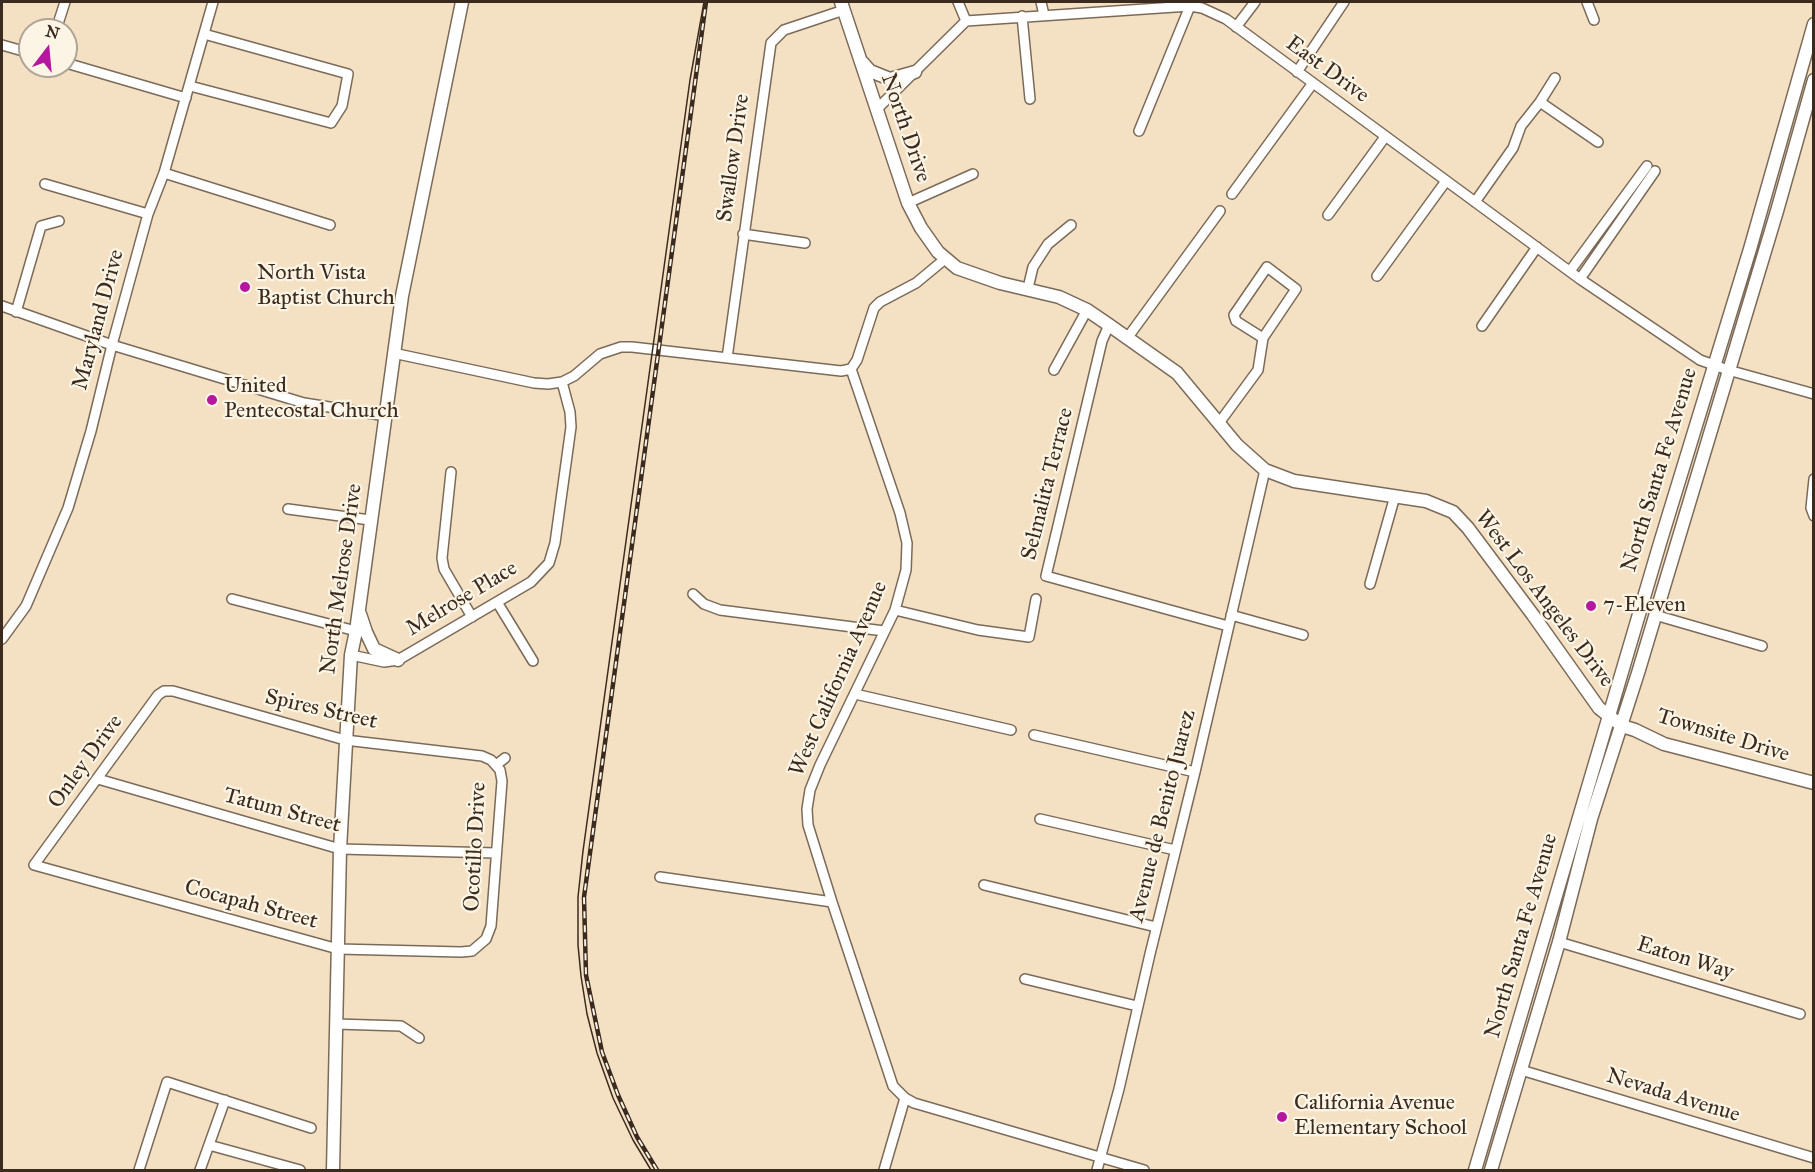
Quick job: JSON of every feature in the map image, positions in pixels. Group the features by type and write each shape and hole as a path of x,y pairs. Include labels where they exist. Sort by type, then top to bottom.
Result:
{"main road":[{"name":"North Melrose Drive","path":"333,1170 340,849 351,655 402,296 462,2"},
{"name":"North Drive","path":"842,6 908,203 921,228 945,259"},
{"name":"North Santa Fe Avenue","path":"1475,1170 1814,24"},
{"path":"860,60 870,71 891,79 915,72"},
{"name":"North Santa Fe Avenue","path":"1489,1170 1559,942 1591,819 1622,726 1777,211 1814,80"},
{"name":"West Los Angeles Drive","path":"945,259 957,268 977,276 1059,297 1087,310 1128,337 1177,373 1237,445 1265,470 1294,482 1426,501 1453,512 1533,615 1599,708 1622,726"},
{"path":"359,608 374,649 398,660"},
{"name":"Townsite Drive","path":"1622,726 1664,744 1814,783"},
{"path":"1489,1170 1486,1160 1495,1127 1490,1120"}],"street":[{"path":"60,18 65,2"},
{"name":"Maryland Drive","path":"2,639 26,606 68,508 91,431 148,214 164,173 213,2"},
{"path":"876,110 966,21 958,2"},
{"path":"1041,2 1044,15"},
{"path":"1236,27 1255,2"},
{"path":"1297,72 1344,2"},
{"path":"1587,2 1594,20"},
{"name":"Swallow Drive","path":"727,358 771,43 784,30 842,6"},
{"name":"East Drive","path":"966,21 1121,6 1202,8 1236,27 1580,279 1700,360 1814,394"},
{"path":"1139,131 1190,6"},
{"path":"1022,16 1030,99"},
{"path":"190,86 331,123 342,106 348,74 204,34"},
{"path":"2,45 18,50"},
{"path":"78,66 186,98"},
{"path":"1475,202 1513,148 1521,126 1555,78"},
{"path":"1232,194 1313,83"},
{"path":"1540,102 1598,142"},
{"path":"1328,215 1385,137"},
{"path":"1570,271 1647,166"},
{"path":"1580,279 1655,171"},
{"path":"164,173 330,225"},
{"path":"908,203 973,174"},
{"path":"1377,276 1446,181"},
{"path":"45,184 148,214"},
{"path":"1128,337 1220,211"},
{"path":"16,312 41,226 59,221"},
{"path":"1028,288 1033,267 1048,244 1071,225"},
{"path":"743,234 805,243"},
{"path":"1482,326 1537,247"},
{"path":"393,353 534,383 549,384 562,382 574,376 600,354 621,347 842,371 851,369 857,360 874,308 880,302 916,283 945,259"},
{"path":"1219,423 1258,370 1263,338 1296,289 1267,267 1234,312 1236,321 1263,338"},
{"path":"2,306 112,345 304,403 386,416"},
{"path":"1054,370 1087,310"},
{"name":"Selmalita Terrace","path":"1109,325 1102,341 1046,576 1230,620"},
{"name":"West California Avenue","path":"851,369 900,513 907,543 906,570 895,610 810,790 807,801 808,825 893,1086 904,1098"},
{"name":"Melrose Place","path":"351,655 384,662 398,660 531,582 549,563 555,543 571,427 570,412 562,382"},
{"name":"Avenue de Benito Juarez","path":"1097,1170 1119,1089 1265,470"},
{"path":"451,472 442,558 444,569 472,617"},
{"path":"1814,479 1811,508 1814,516"},
{"path":"1370,584 1395,496"},
{"path":"288,509 370,520"},
{"path":"693,594 704,604 720,610 884,631"},
{"path":"232,599 356,631"},
{"path":"895,610 978,630 1029,636 1036,599"},
{"path":"497,602 533,662"},
{"path":"1655,615 1762,646"},
{"path":"1230,620 1303,635"},
{"path":"2,622 12,627"},
{"name":"Onley Drive","path":"34,865 158,695 164,691 173,691"},
{"name":"Spires Street","path":"173,691 345,740 482,756 496,765"},
{"path":"855,694 1011,730"},
{"path":"1034,735 1195,772"},
{"path":"496,765 505,758"},
{"name":"Ocotillo Drive","path":"461,951 472,951 486,939 491,926 502,781 500,770 496,765"},
{"name":"Tatum Street","path":"98,779 340,849 496,853"},
{"path":"1040,819 1175,850"},
{"name":"Cocapah Street","path":"34,865 338,949 461,951"},
{"path":"660,877 832,902"},
{"path":"984,885 1156,927"},
{"name":"Eaton Way","path":"1559,942 1800,1014"},
{"path":"1025,979 1137,1006"},
{"path":"336,1024 401,1026 419,1038"},
{"name":"Nevada Avenue","path":"1521,1070 1814,1158"},
{"path":"139,1170 167,1082 311,1128"},
{"path":"884,1170 904,1098 914,1103 1144,1170"},
{"path":"200,1170 225,1100"},
{"path":"209,1145 300,1170"}],"tram line":[{"path":"651,1170 633,1140 613,1098 597,1053 587,1014 581,976 578,945 578,897 690,80 704,2"}],"railway":[{"path":"657,1170 637,1137 602,1052 586,975 584,897 706,2"}],"place":[{"name":"North Vista Baptist Church","path":"245,287"},
{"name":"United Pentecostal Church","path":"212,400"},
{"name":"7-Eleven","path":"1591,606"},
{"name":"California Avenue Elementary School","path":"1282,1117"}]}
